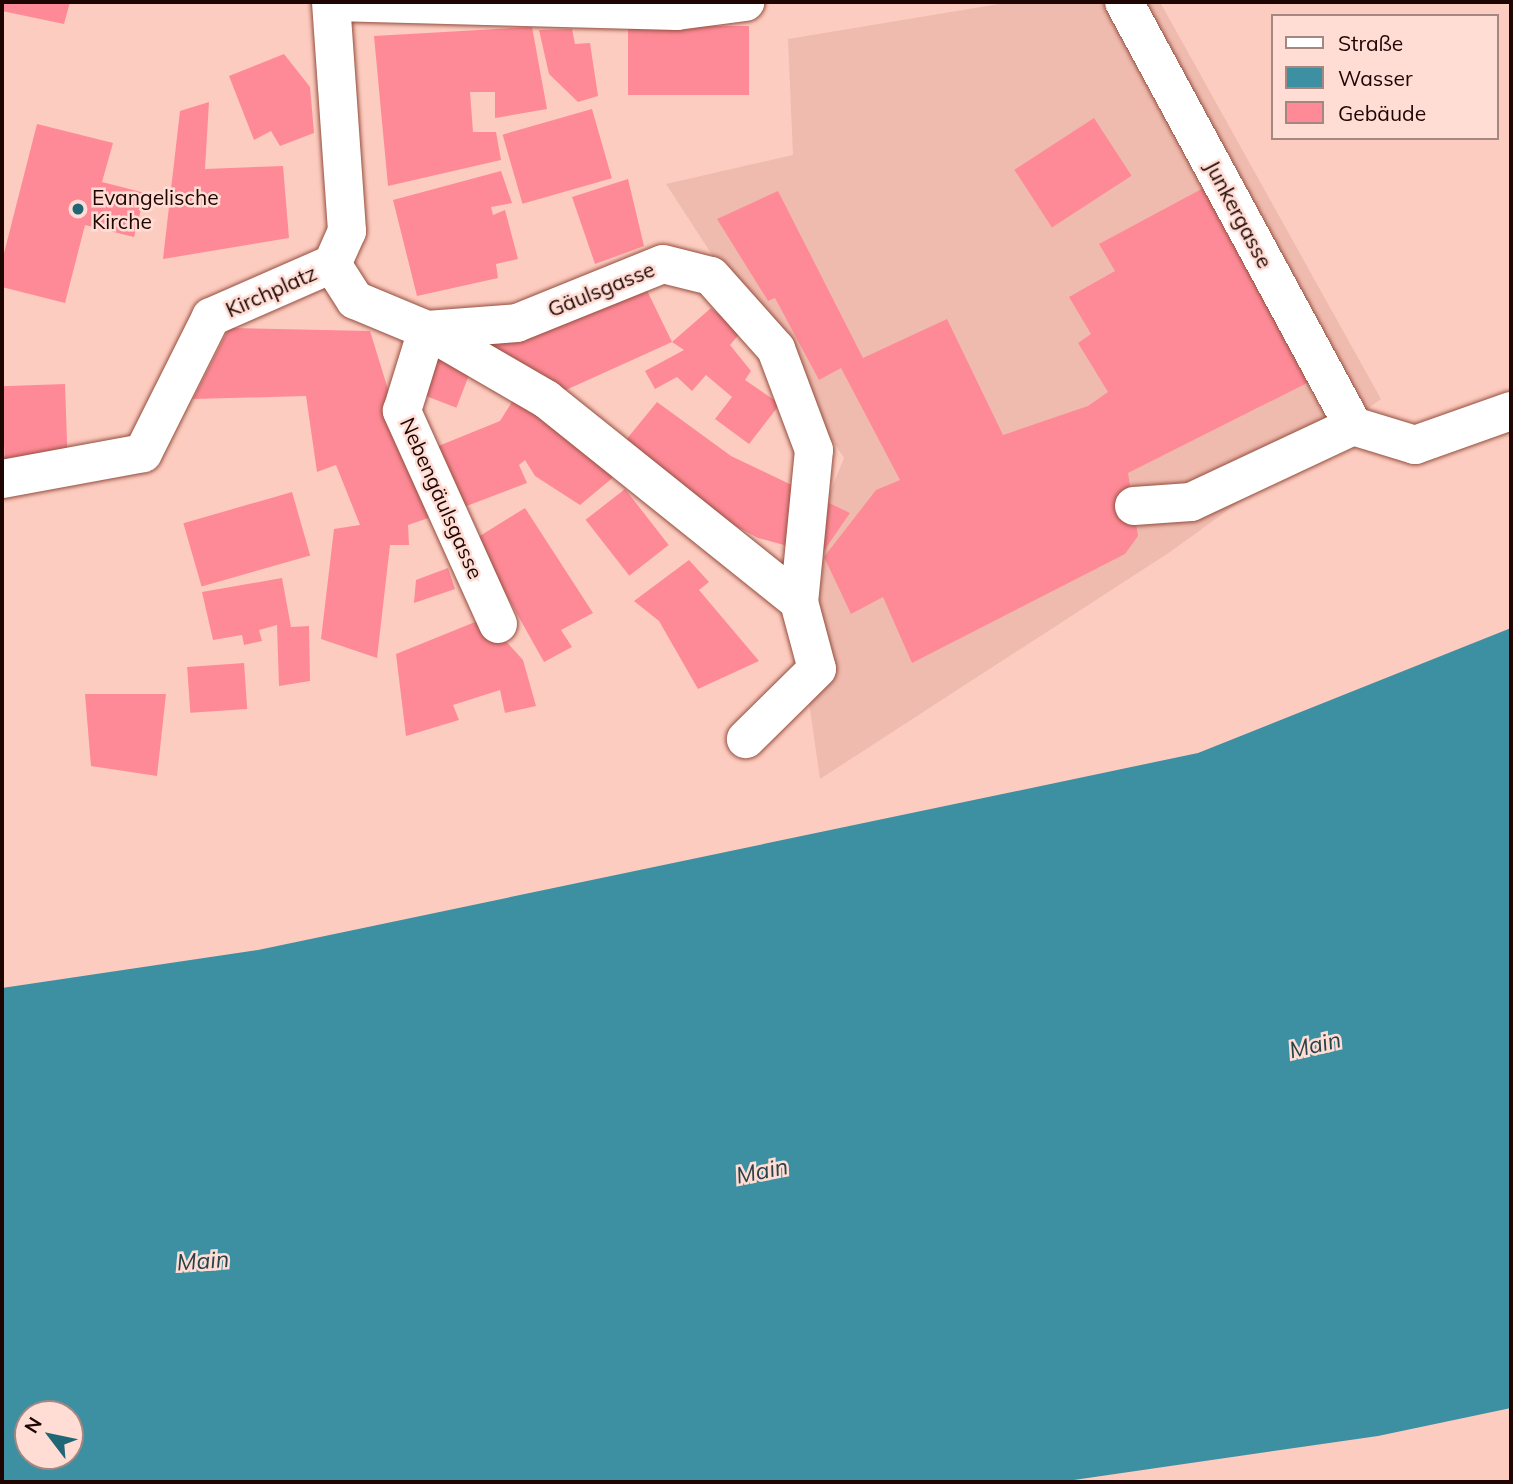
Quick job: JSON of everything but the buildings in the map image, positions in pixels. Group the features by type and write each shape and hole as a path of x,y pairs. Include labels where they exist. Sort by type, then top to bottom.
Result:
{"street":[{"path":"331,264 347,231 332,2 677,11 746,2"},
{"name":"Junkergasse","path":"1124,2 1353,426"},
{"name":"Kirchplatz","path":"2,479 143,453 211,317 331,264"},
{"name":"Gäulsgasse","path":"331,264 355,300 427,330 546,399 799,602"},
{"name":"Gäulsgasse","path":"427,330 517,323 663,264 710,276 776,349 814,450 799,602 817,669 746,739"},
{"name":"Nebengäulsgasse","path":"427,330 402,411 498,624"},
{"path":"1134,506 1191,502 1353,426 1415,445 1511,411"}],"shaded area":[{"path":"1011,2 1160,2 1381,399 1170,552 820,779 792,585 844,458 666,184 793,155 788,39"}],"water":[{"name":"Main","path":"1511,628 1511,1408 1378,1436 1060,1482 2,1482 2,988 258,950 1198,753"}],"place":[{"name":"Evangelische Kirche","path":"78,209"}]}
